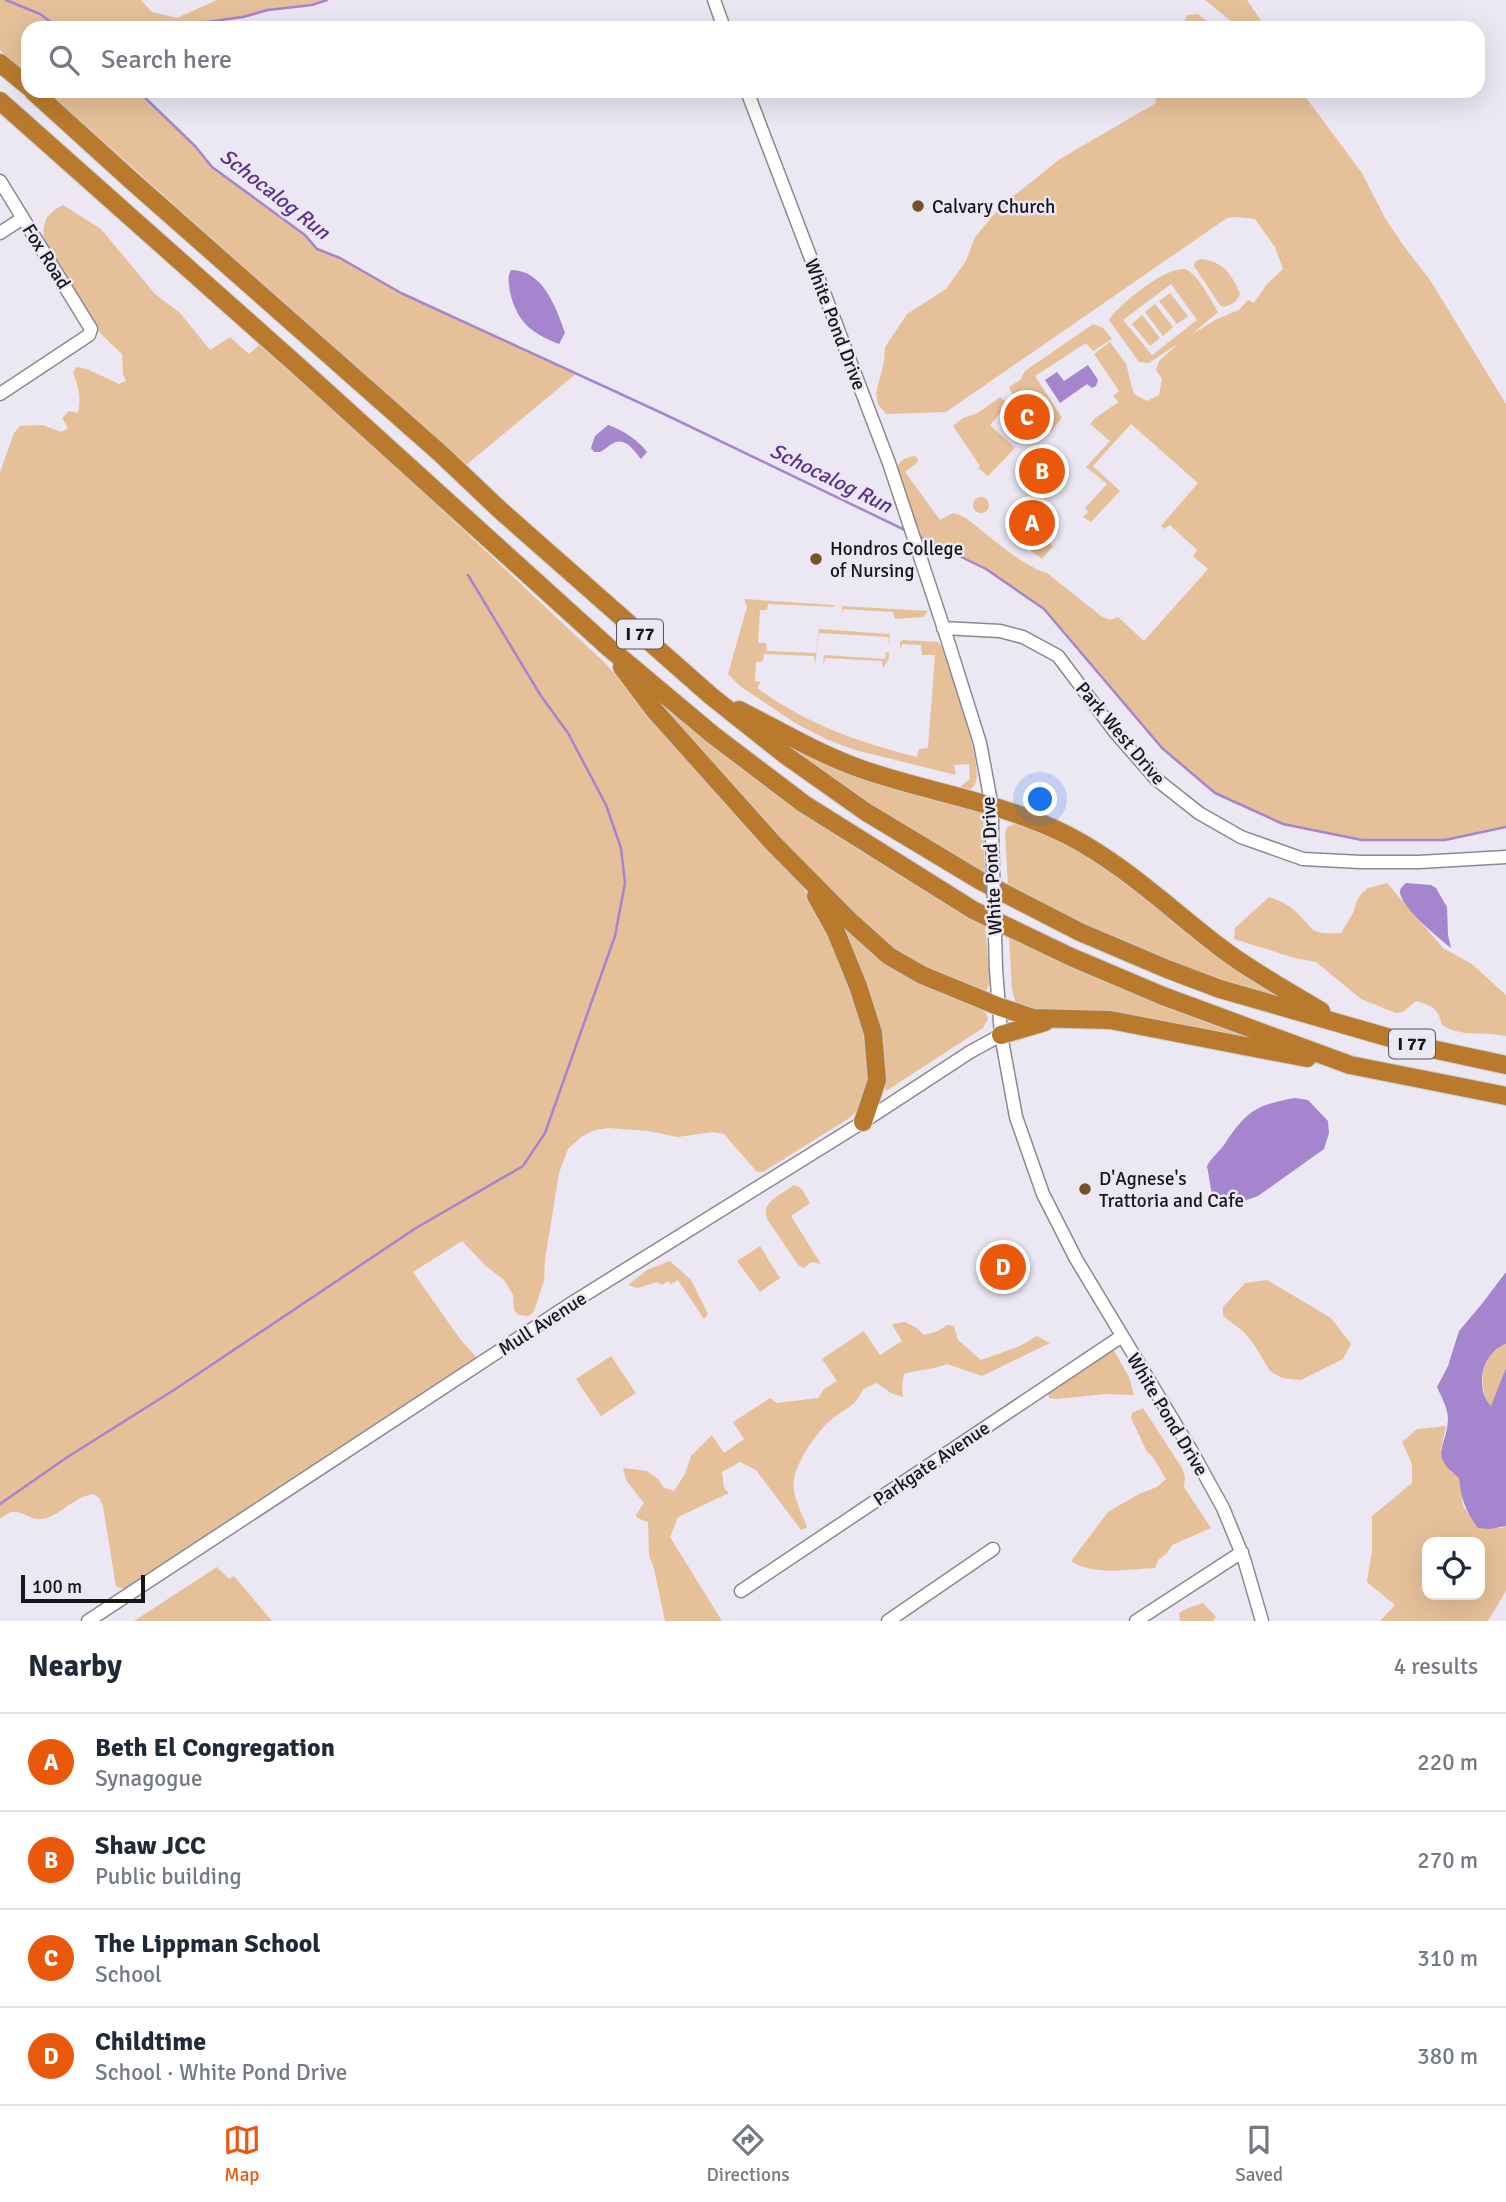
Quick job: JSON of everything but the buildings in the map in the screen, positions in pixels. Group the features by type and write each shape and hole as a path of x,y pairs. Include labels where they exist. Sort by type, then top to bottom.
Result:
{"highway":[{"path":"0,63 21,80"},
{"name":"I 77","path":"41,98 711,696 845,798 979,880 1080,932 1167,969 1220,989 1418,1046 1506,1065"},
{"name":"I 77","path":"0,101 268,338 608,647 713,735 804,804 973,910 1071,957 1163,996 1350,1065 1506,1096"},
{"path":"608,647 655,711 806,878 889,956 922,975 1033,1018 1110,1020 1350,1065"},
{"path":"711,696 833,758 876,774 992,807 1045,825 1081,842 1220,948 1345,1025"},
{"path":"806,878 836,932 873,1033 877,1080 863,1122"},
{"path":"1001,1035 1061,1019"}],"street":[{"path":"714,0 722,21"},
{"name":"White Pond Drive","path":"750,98 888,463 977,731 992,807 996,969 1001,1035 1016,1116 1042,1194 1076,1259 1230,1521 1262,1621"},
{"name":"Fox Road","path":"0,181 90,327 91,333 0,394"},
{"path":"0,233 23,218"},
{"name":"Park West Drive","path":"943,628 1000,631 1023,637 1058,656 1115,732 1156,779 1199,813 1241,837 1303,859 1419,862 1506,857"},
{"name":"Mull Avenue","path":"88,1621 575,1301 1001,1035"},
{"name":"Parkgate Avenue","path":"741,1591 1122,1336"},
{"path":"888,1621 993,1549"},
{"path":"1136,1621 1242,1552"},
{"path":"905,1609 913,1621"}],"shaded area":[{"path":"0,0 141,0 152,12 177,18 217,0 327,0 312,5 268,10 214,21 21,21 21,69 0,50"},
{"path":"1205,0 1247,0 1261,21 1231,21"},
{"path":"1198,14 1207,21 1185,21 1187,15"},
{"path":"55,98 143,98 195,146 212,167 305,235 317,249 340,258 401,293 577,373 466,465"},
{"path":"1155,98 1306,98 1362,173 1385,218 1430,280 1506,404 1506,827 1445,840 1362,840 1283,824 1215,793 1162,748 1044,609 986,569 920,537 896,467 904,459 915,456 917,463 905,472 940,520 953,513 965,518 1030,566 1047,573 1101,616 1110,620 1118,617 1144,641 1208,569 1193,556 1197,550 1170,525 1164,529 1161,526 1198,483 1131,424 1093,466 1120,491 1091,522 1083,517 1088,512 1085,508 1107,484 1086,467 1110,441 1090,424 1119,402 1113,396 1119,391 1094,354 1110,342 1126,364 1134,394 1147,401 1159,395 1162,379 1156,370 1159,361 1179,343 1149,363 1139,362 1109,320 1146,286 1182,269 1189,271 1197,279 1218,312 1191,335 1217,319 1239,310 1248,300 1254,303 1267,284 1283,269 1275,247 1255,219 1227,218 946,412 886,414 878,404 876,393 885,347 907,314 946,289 966,261 975,237 1002,205 1060,159 1156,103","holes":["1171,284 1197,320 1152,355 1123,320"]},
{"path":"63,205 101,229 155,294 180,313 210,350 230,337 249,354 259,345 376,448 606,664 789,869 815,904 862,1012 874,1083 868,1099 851,1117 763,1172 757,1172 724,1134 713,1132 677,1137 648,1131 609,1128 595,1130 581,1137 568,1149 559,1173 544,1281 534,1311 529,1316 519,1315 514,1310 513,1295 504,1280 462,1241 413,1272 460,1339 477,1358 126,1589 116,1587 103,1506 93,1494 79,1499 48,1518 36,1519 12,1512 0,1519 0,472 14,433 20,426 43,425 61,432 68,428 62,418 69,411 78,413 79,407 79,393 73,373 76,367 87,369 119,384 126,381 122,354 83,311 44,240 46,219"},
{"path":"1200,259 1215,262 1226,270 1240,294 1238,299 1224,307 1220,305 1194,266"},
{"path":"511,270 532,276 547,292 565,333 559,344 533,331 521,319 510,292"},
{"path":"1170,293 1188,316 1177,324 1159,301"},
{"path":"1155,304 1173,327 1163,336 1145,312"},
{"path":"1142,315 1160,338 1150,346 1132,324"},
{"path":"1093,324 1103,328 1112,339 1093,351 1086,343 1035,376 1062,418 1050,432 1030,398 1024,394 1015,400 1009,387 1020,380 1025,371"},
{"path":"1088,365 1098,380 1096,386 1092,388 1087,384 1060,403 1045,380 1057,372 1064,381"},
{"path":"1000,397 1008,404 990,425 1015,448 988,476 978,468 980,466 953,426"},
{"path":"608,425 630,436 647,452 641,459 624,442 620,442 600,452 594,452 591,448 595,436"},
{"path":"978,497 984,497 989,505 987,511 978,513 973,508 973,502"},
{"path":"1014,527 1032,543 1041,534 1053,546 1042,559 1008,533"},
{"path":"744,599 834,607 768,604 767,610 760,610 758,643 766,643 767,651 816,653 819,629 889,634 890,628 889,644 888,637 819,633 815,664 814,656 764,654 763,661 756,662 755,681 761,682 757,688 814,722 874,745 917,757 919,749 928,748 935,655 922,655 921,645 902,644 900,650 900,642 938,642 942,647 970,736 977,770 974,786 959,791 970,779 969,764 954,765 956,775 855,750 795,723 740,686 728,674 747,607"},
{"path":"842,606 928,611 923,617 895,619 893,612 843,609 842,615"},
{"path":"886,652 889,653 889,658 883,668 882,661 825,658 823,663 824,655 885,659"},
{"path":"659,701 780,797 852,846 985,926 990,981 987,990 981,993 890,947 844,908 661,708"},
{"path":"768,729 983,812 985,873 872,807 818,770"},
{"path":"1015,824 1046,834 1098,860 1307,1006 1245,989 1154,955 1008,886 1005,833 1007,827"},
{"path":"1387,883 1443,948 1472,964 1506,995 1506,1036 1465,1033 1450,1029 1442,1025 1434,1009 1416,1001 1403,1012 1396,1013 1361,999 1316,962 1234,939 1235,928 1269,897 1291,908 1317,932 1341,933 1362,893 1368,888"},
{"path":"1406,883 1431,885 1436,888 1447,907 1451,948 1421,922 1402,899 1401,888"},
{"path":"843,924 886,965 974,1004 986,1013 988,1019 983,1028 886,1091 839,925"},
{"path":"1009,938 1141,995 1275,1045 1046,1016 1017,1008 1012,989"},
{"path":"1295,1098 1308,1100 1328,1121 1329,1133 1324,1149 1258,1196 1221,1205 1212,1195 1207,1166 1209,1163 1246,1117 1261,1107"},
{"path":"794,1185 801,1188 810,1203 791,1216 821,1264 811,1262 804,1268 799,1266 767,1219 766,1213 773,1199"},
{"path":"760,1246 780,1278 760,1292 737,1261"},
{"path":"670,1261 691,1280 708,1314 704,1319 678,1280 671,1284 668,1281 662,1285 657,1282 638,1288 628,1285 647,1270"},
{"path":"1506,1272 1506,1344 1498,1348 1486,1362 1482,1381 1483,1390 1491,1406 1506,1368 1506,1526 1478,1528 1465,1505 1459,1478 1444,1463 1442,1450 1448,1419 1446,1406 1437,1387 1448,1366 1459,1331"},
{"path":"1267,1280 1331,1318 1351,1344 1343,1359 1301,1380 1282,1378 1270,1371 1244,1332 1223,1316 1223,1307 1245,1283"},
{"path":"905,1322 924,1335 947,1325 954,1326 958,1340 981,1360 1020,1346 1037,1336 1050,1343 982,1376 947,1364 904,1374 903,1397 891,1393 877,1383 863,1389 853,1404 832,1419 819,1433 800,1462 794,1490 807,1527 801,1530 756,1470 740,1462 722,1472 724,1488 729,1493 678,1517 670,1537 722,1621 665,1621 649,1555 648,1522 636,1515 644,1503 626,1480 623,1468 647,1471 658,1479 663,1487 674,1491 685,1474 691,1456 712,1435 724,1453 744,1439 733,1422 770,1398 777,1403 818,1398 824,1389 837,1381 822,1359 864,1331 880,1355 902,1341 892,1324"},
{"path":"1506,1344 1506,1368 1491,1407 1484,1390 1486,1363 1491,1355"},
{"path":"1113,1349 1129,1377 1134,1395 1049,1398 1048,1393"},
{"path":"611,1356 636,1393 601,1416 576,1379"},
{"path":"1143,1408 1182,1468 1184,1487 1211,1528 1172,1545 1158,1560 1155,1568 1101,1570 1080,1566 1071,1561 1108,1512 1157,1487 1166,1479 1147,1452 1131,1418 1132,1413"},
{"path":"1446,1426 1441,1449 1451,1472 1460,1478 1463,1506 1478,1528 1506,1526 1506,1591 1488,1621 1380,1621 1395,1605 1367,1582 1372,1551 1372,1516 1412,1483 1412,1464 1402,1442 1417,1429"},
{"path":"217,1567 229,1579 234,1576 272,1621 134,1621"},
{"path":"1203,1603 1216,1617 1213,1621 1180,1621 1179,1613"}],"waterway":[{"name":"Schocalog Run","path":"6,0 40,14 50,21"},
{"path":"214,21 268,10 312,5 327,0"},
{"name":"Schocalog Run","path":"145,98 195,146 212,167 305,235 317,249 340,258 401,293 664,414 907,531"},
{"name":"Schocalog Run","path":"920,537 986,569 1044,609 1162,748 1215,793 1283,824 1362,840 1445,840 1506,827"},
{"path":"0,1504 416,1228 523,1166 545,1133 615,936 625,883 621,848 606,805 568,733 541,696 468,575"}],"place":[{"name":"Calvary Church","path":"918,206"},
{"name":"The Lippman School","path":"1027,417"},
{"name":"Shaw JCC","path":"1042,471"},
{"name":"Beth El Congregation","path":"1032,523"},
{"name":"Hondros College of Nursing","path":"816,559"},
{"name":"D'Agnese's Trattoria and Cafe","path":"1085,1189"},
{"name":"Childtime","path":"1003,1267"}]}
